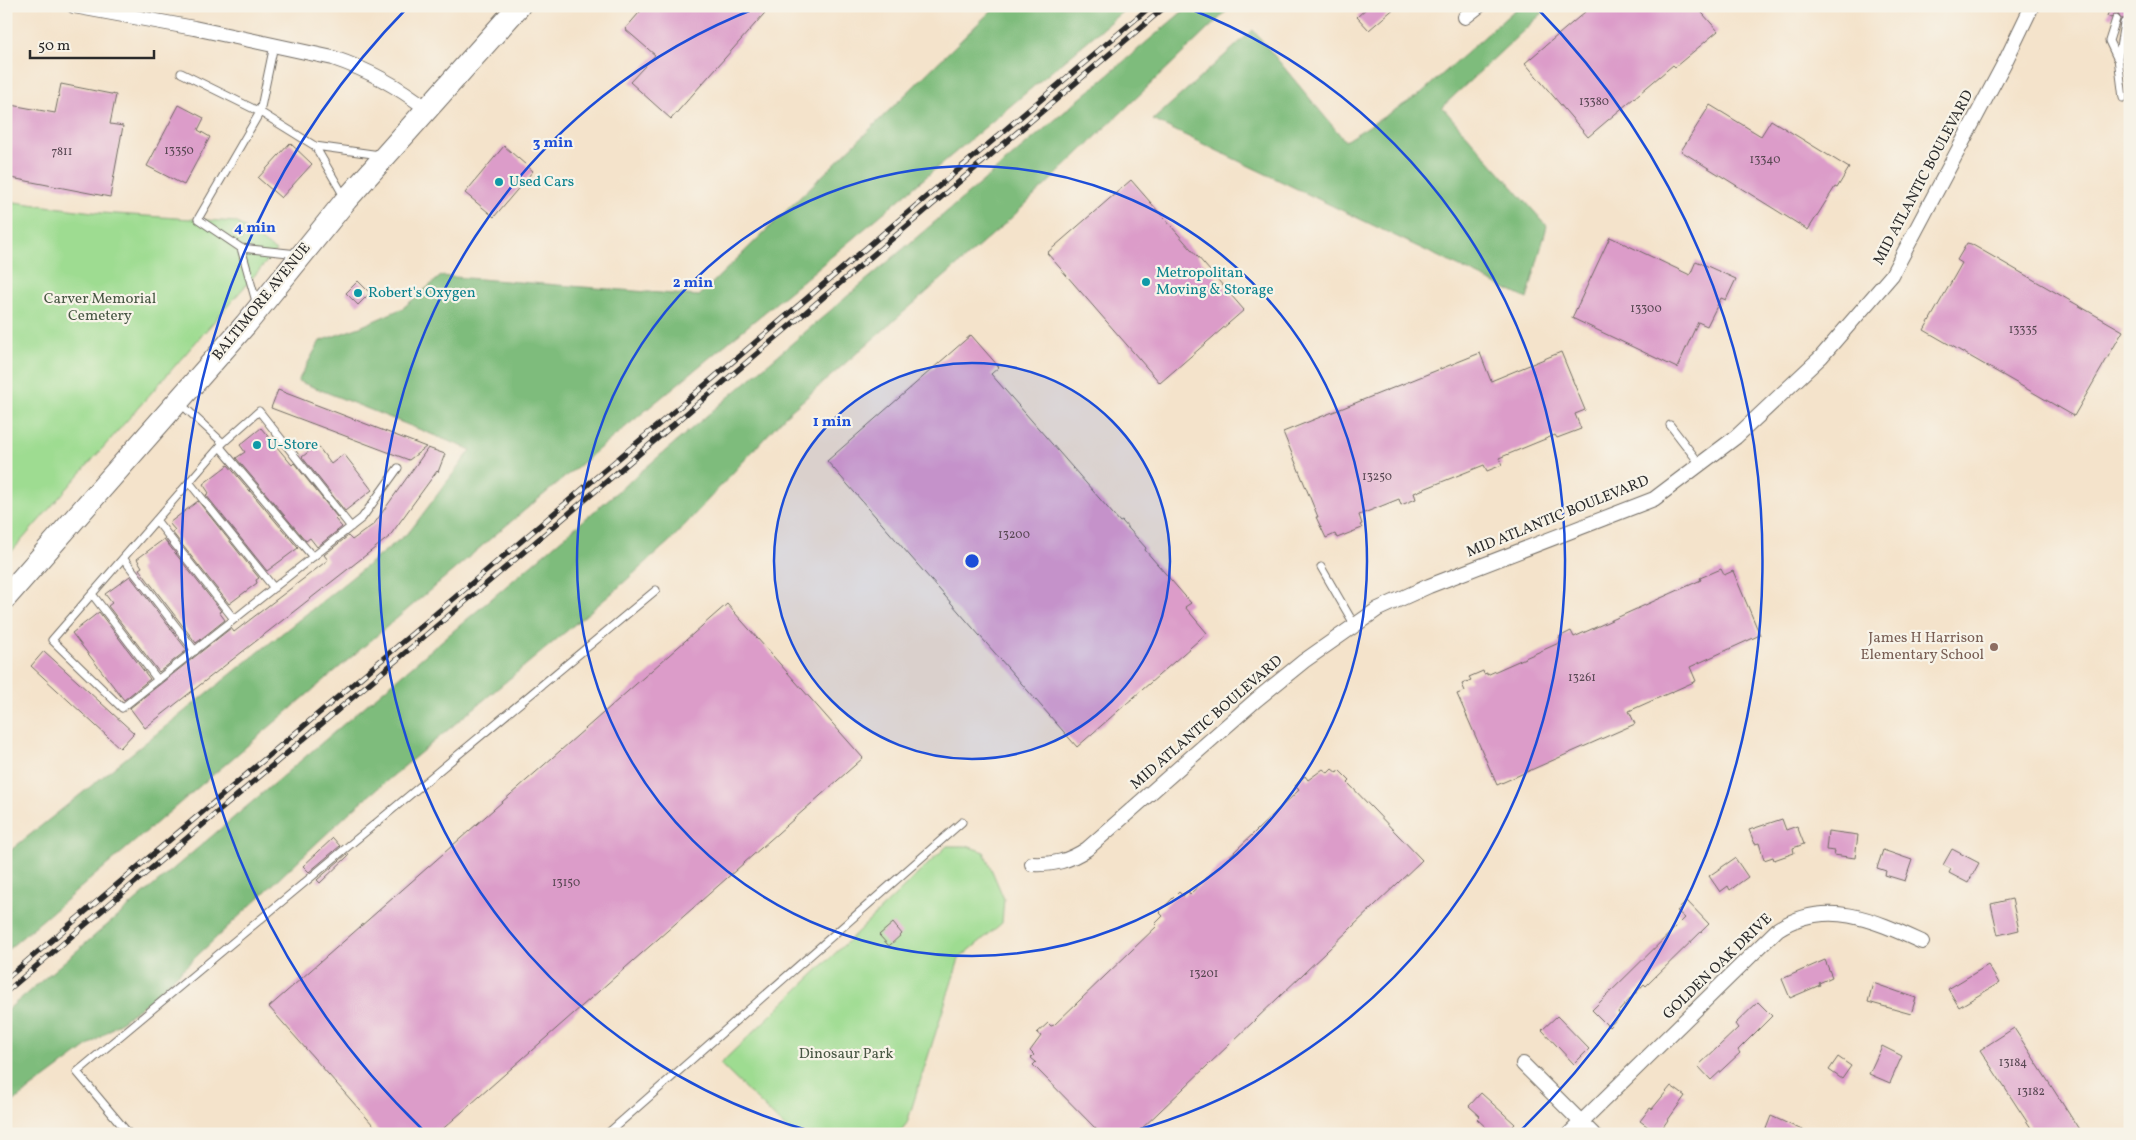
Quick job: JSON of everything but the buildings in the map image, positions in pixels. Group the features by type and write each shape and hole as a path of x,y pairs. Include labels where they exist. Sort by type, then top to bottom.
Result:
{"main road":[{"name":"BALTIMORE AVENUE","path":"6,597 258,309 346,200 518,6"}],"street":[{"path":"74,6 313,53 354,65 389,81 428,108"},
{"path":"1466,17 1479,6"},
{"name":"MID ATLANTIC BOULEVARD","path":"1032,864 1062,862 1074,857 1087,848 1256,700 1354,624 1378,609 1429,586 1654,499 1736,437 1821,357 1892,275 2006,60 2032,6"},
{"name":"GOLDEN OAK DRIVE","path":"1569,1134 1778,930 1789,922 1807,915 1823,913 1849,915 1888,926 1922,942"},
{"path":"1522,1064 1593,1134"}],"lane":[{"path":"2116,19 2108,40 2118,58"},
{"path":"2123,98 2118,58 2124,23"},
{"path":"2118,58 2130,34"},
{"path":"274,45 260,112 198,219 241,248 301,254"},
{"path":"2118,58 2130,45"},
{"path":"181,73 260,112 314,146 386,156"},
{"path":"314,146 346,200"},
{"path":"241,248 258,309"},
{"path":"178,401 221,445 313,557"},
{"path":"351,526 259,411 221,445 52,640 122,708 362,518 398,468"},
{"path":"1670,424 1700,464"},
{"path":"189,482 274,588"},
{"path":"156,520 234,619"},
{"path":"123,558 195,651"},
{"path":"1321,567 1354,624"},
{"path":"129,1134 77,1072 656,590"},
{"path":"92,594 158,680"},
{"path":"607,1134 962,822"}],"green space":[{"path":"996,6 1129,6 806,278 496,534 6,951 6,854 410,531 471,450 298,381 320,341 360,327 403,308 441,276 699,296"},
{"path":"1189,6 1232,6 1008,221 785,416 672,539 611,594 353,809 149,1001 6,1107 6,1011"},
{"path":"1519,6 1550,6 1442,107 1547,226 1527,299 1153,120 1253,30 1345,141 1419,95"},
{"name":"Carver Memorial Cemetery","path":"6,201 101,213 236,222 276,251 6,558"},
{"name":"Dinosaur Park","path":"947,846 967,846 984,852 1004,899 1002,923 959,959 907,1123 898,1134 792,1134 720,1064"}],"railway":[{"path":"6,979 1151,6"},
{"path":"6,992 1166,6"}],"place":[{"name":"Used Cars","path":"499,182"},
{"name":"Metropolitan Moving & Storage","path":"1146,282"},
{"name":"Robert's Oxygen","path":"358,293"},
{"name":"U-Store","path":"257,445"},
{"name":"James H Harrison Elementary School","path":"1994,647"}]}
